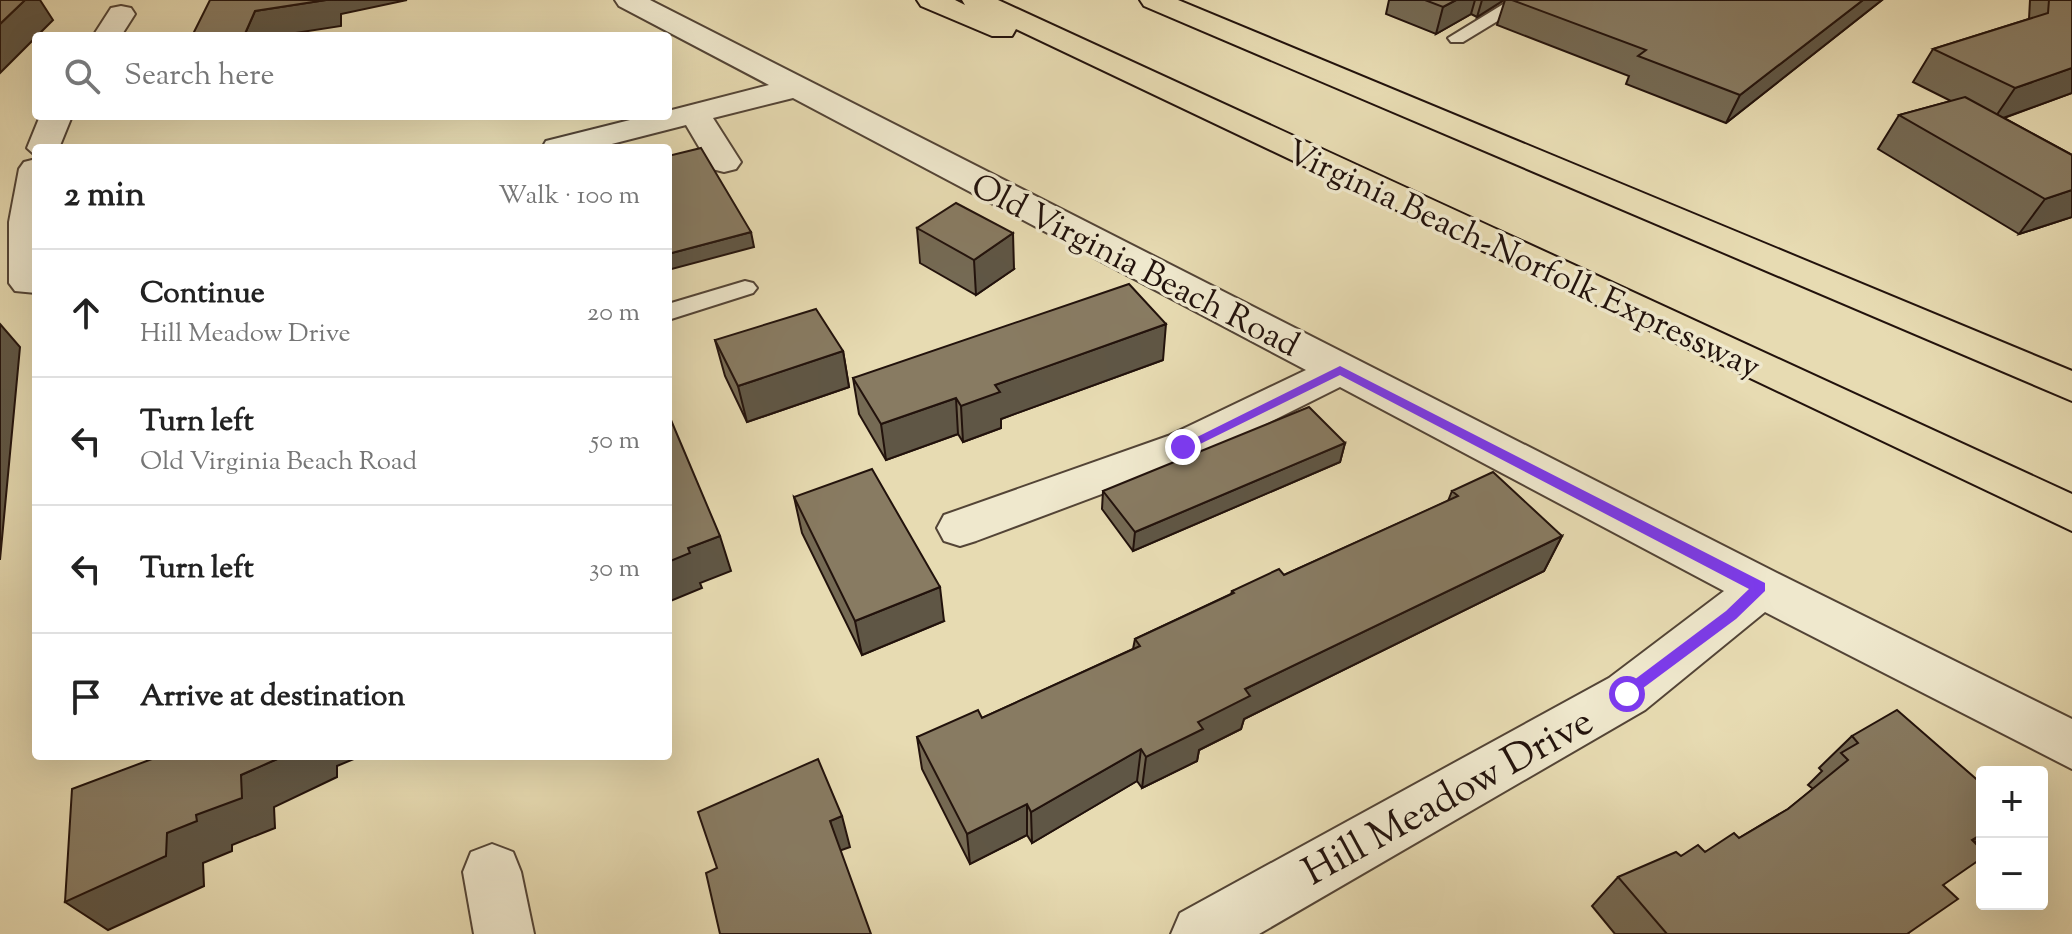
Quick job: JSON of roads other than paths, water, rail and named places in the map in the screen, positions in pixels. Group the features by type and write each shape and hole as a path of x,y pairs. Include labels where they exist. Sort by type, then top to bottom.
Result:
{"highway":[{"path":"931,0 1300,154"},
{"name":"Virginia Beach-Norfolk Expressway","path":"976,0 2072,514"},
{"path":"1154,0 2072,387"},
{"path":"1227,0 1715,235"}],"street":[{"name":"Old Virginia Beach Road","path":"629,0 1760,587 2072,745"},
{"path":"672,119 794,88"},
{"path":"694,113 724,162"},
{"path":"45,144 54,120"},
{"path":"574,144 667,120"},
{"path":"21,285 32,193"},
{"path":"960,528 1183,447 1340,370"},
{"name":"Hill Meadow Drive","path":"1201,934 1627,694 1731,615 1760,587"},
{"path":"492,872 504,934"}],"lane":[{"path":"1457,38 1523,0"},
{"path":"672,311 745,288"}]}
